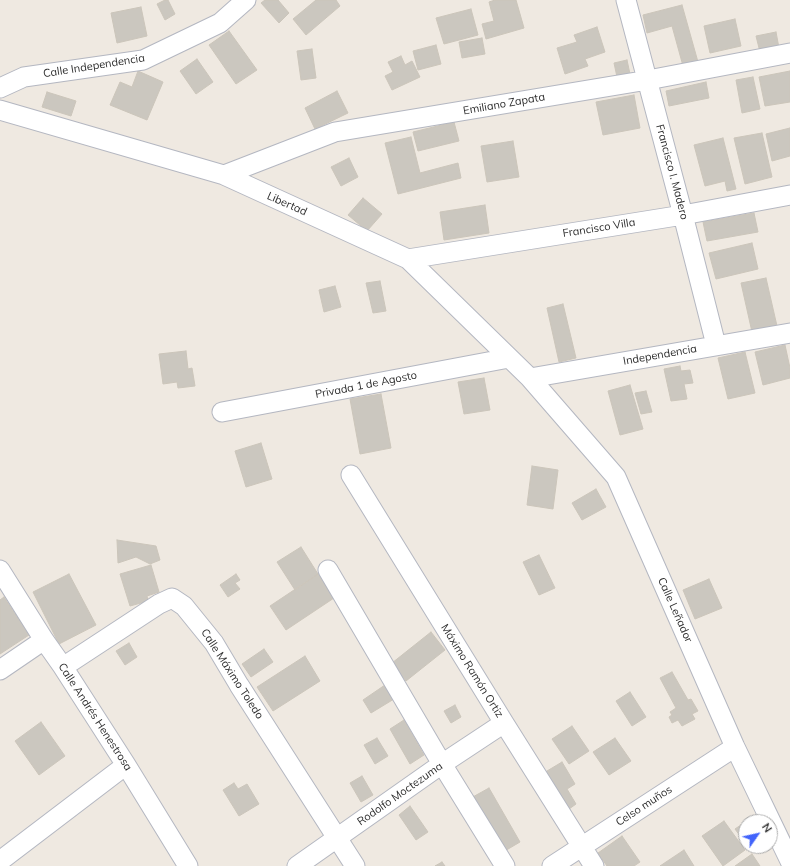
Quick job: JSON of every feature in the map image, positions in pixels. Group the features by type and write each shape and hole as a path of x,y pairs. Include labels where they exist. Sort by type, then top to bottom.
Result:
{"street":[{"name":"Calle Independencia","path":"0,88 24,77 143,60 220,23 246,0"},
{"name":"Francisco I. Madero","path":"626,0 716,345"},
{"name":"Emiliano Zapata","path":"224,175 335,132 648,80 790,52"},
{"name":"Libertad","path":"0,110 224,175 408,259 530,378"},
{"name":"Francisco Villa","path":"408,259 683,215 790,195"},
{"name":"Independencia","path":"530,378 790,333"},
{"name":"Privada 1 de Agosto","path":"222,412 509,358"},
{"name":"Calle Leñador","path":"530,378 616,477 735,747 790,861"},
{"name":"Máximo Ramón Ortiz","path":"351,475 594,866"},
{"name":"Calle Andrés Henestrosa","path":"0,570 126,765 188,866"},
{"path":"328,570 442,764 505,866"},
{"name":"Calle Máximo Toledo","path":"63,668 159,604 172,598 184,606 214,643 239,685 355,866"},
{"path":"0,670 44,640"},
{"name":"Rodolfo Moctezuma","path":"297,866 442,764 504,723"},
{"name":"Celso muños","path":"552,866 735,747"},
{"path":"0,861 126,765"}],"building":[{"path":"168,0 175,14 165,20 157,4"},
{"path":"265,0 278,0 289,13 279,23 261,3"},
{"path":"316,0 336,0 340,6 306,35 293,19"},
{"path":"495,0 516,0 524,28 486,39 482,24 494,21 489,2"},
{"path":"682,5 698,62 683,66 672,26 647,33 643,15"},
{"path":"141,7 147,36 117,43 111,13"},
{"path":"471,9 478,35 444,44 436,18"},
{"path":"735,19 741,46 710,53 704,26"},
{"path":"597,27 605,52 585,59 588,66 565,74 557,48 577,42 574,35"},
{"path":"229,31 257,70 236,84 209,45"},
{"path":"776,32 779,48 760,52 756,36"},
{"path":"482,38 485,54 462,58 459,42"},
{"path":"436,45 441,64 418,70 413,51"},
{"path":"312,49 316,78 301,80 297,51"},
{"path":"401,56 405,65 412,61 420,77 392,90 385,76 393,72 388,62"},
{"path":"197,59 213,82 196,94 180,71"},
{"path":"627,60 630,74 617,77 614,63"},
{"path":"138,71 163,82 147,120 110,105 120,82 132,87"},
{"path":"790,71 790,102 765,106 759,77"},
{"path":"753,77 760,109 742,113 736,80"},
{"path":"706,82 709,98 669,106 666,91"},
{"path":"337,91 348,113 315,129 305,108"},
{"path":"47,92 76,101 71,116 42,107"},
{"path":"634,95 640,128 603,135 596,102"},
{"path":"454,122 459,141 418,151 413,132"},
{"path":"790,128 790,156 772,161 766,134"},
{"path":"762,133 772,177 745,184 734,138"},
{"path":"411,137 420,173 458,163 461,178 398,194 385,143"},
{"path":"723,138 736,189 727,191 725,181 705,186 694,145"},
{"path":"513,141 519,177 487,182 481,146"},
{"path":"349,158 358,177 341,186 331,167"},
{"path":"363,198 382,214 367,231 348,215"},
{"path":"485,205 489,233 444,240 440,212"},
{"path":"754,213 758,232 707,241 703,222"},
{"path":"752,243 758,269 716,279 709,253"},
{"path":"766,278 777,326 752,332 741,283"},
{"path":"380,281 386,311 373,313 366,283"},
{"path":"335,286 341,307 324,312 319,290"},
{"path":"563,304 576,358 559,362 547,308"},
{"path":"785,345 790,368 790,378 763,385 755,352"},
{"path":"186,351 188,369 192,368 195,386 178,388 177,382 163,384 159,354"},
{"path":"745,352 755,393 728,399 718,358"},
{"path":"680,366 681,371 690,370 693,383 684,384 687,399 671,401 664,369"},
{"path":"484,378 490,410 464,414 458,382"},
{"path":"630,385 643,429 620,435 608,391"},
{"path":"646,391 652,412 641,414 635,393"},
{"path":"381,394 391,448 360,454 350,399"},
{"path":"261,443 272,479 246,487 235,451"},
{"path":"532,466 558,470 553,509 527,505"},
{"path":"596,489 606,507 582,520 572,503"},
{"path":"117,540 156,546 160,560 150,564 136,557 118,563"},
{"path":"301,547 318,574 295,590 277,562"},
{"path":"539,555 555,588 539,595 523,562"},
{"path":"151,565 159,592 147,596 148,601 130,606 120,574"},
{"path":"69,574 96,625 59,644 33,592"},
{"path":"236,574 240,580 235,583 240,589 228,597 220,585"},
{"path":"318,574 334,598 286,630 270,606"},
{"path":"709,579 722,608 695,619 683,590"},
{"path":"4,597 29,635 0,654 0,600"},
{"path":"431,632 445,650 406,681 392,663"},
{"path":"129,643 137,657 125,665 116,651"},
{"path":"264,649 273,662 251,677 242,664"},
{"path":"305,656 320,681 273,711 257,687"},
{"path":"672,672 688,700 691,699 698,711 692,714 695,719 682,726 678,720 672,723 669,717 672,715 670,712 676,708 660,678"},
{"path":"385,685 394,699 371,713 363,700"},
{"path":"630,692 646,717 632,726 616,701"},
{"path":"455,705 461,717 451,723 444,711"},
{"path":"404,720 424,755 410,764 390,729"},
{"path":"41,722 65,756 39,775 15,741"},
{"path":"572,726 589,751 569,764 552,739"},
{"path":"377,738 388,756 375,764 364,745"},
{"path":"615,738 631,761 609,775 593,752"},
{"path":"562,762 575,784 567,789 576,804 565,812 542,774"},
{"path":"362,776 373,795 361,802 350,783"},
{"path":"234,783 238,789 247,784 259,804 239,816 223,790"},
{"path":"489,788 520,842 503,852 471,798"},
{"path":"410,806 428,832 416,840 399,815"},
{"path":"724,821 738,840 738,854 740,854 723,866 702,836"},
{"path":"622,836 640,862 634,866 607,866 598,853"},
{"path":"684,850 694,866 660,866"},
{"path":"752,854 760,866 735,866"},
{"path":"442,862 445,866 435,866"}]}
